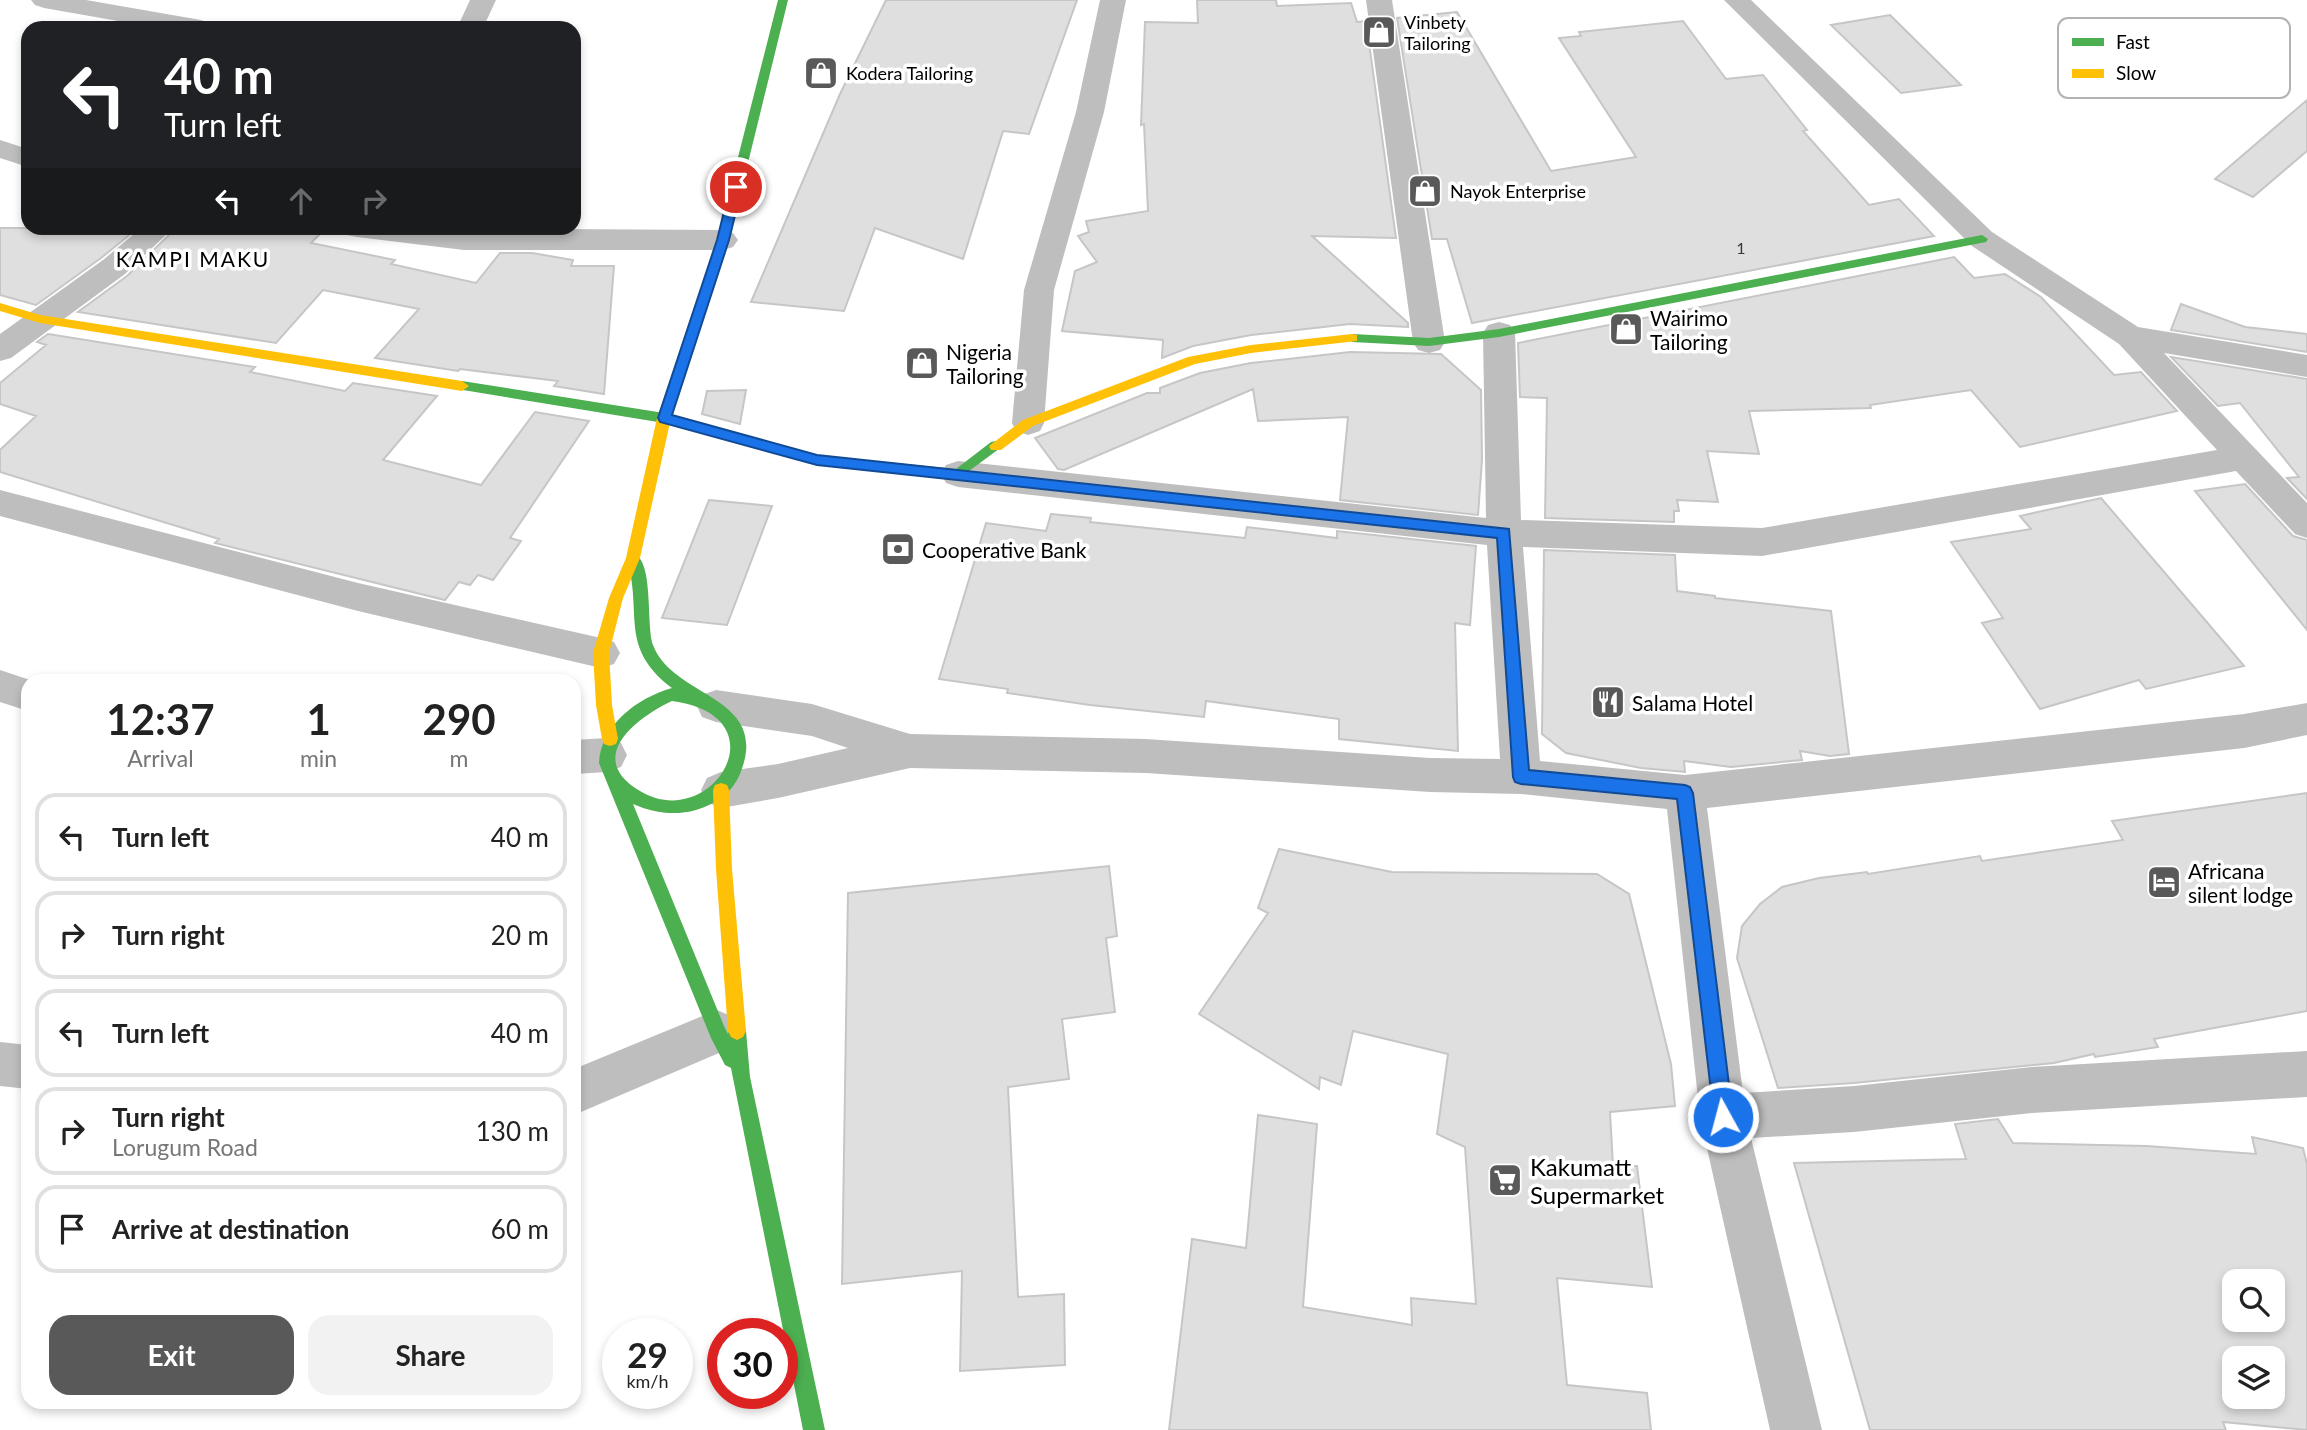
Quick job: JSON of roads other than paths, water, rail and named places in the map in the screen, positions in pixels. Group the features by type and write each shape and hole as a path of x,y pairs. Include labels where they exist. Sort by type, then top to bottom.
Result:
{"main road":[{"path":"741,1077 717,1032 602,759 604,705 601,653 616,598 633,558 664,418 723,240 783,0"},
{"path":"0,307 40,319 664,418 817,460 958,474 1028,423 1193,360 1239,351 1350,338 1429,342 1499,333 1982,239"},
{"path":"602,759 634,797 665,806 692,803 721,790 732,776 738,743 735,729 706,701 665,674 648,652 641,631 641,583 633,558"},
{"path":"602,759 620,724 642,705 671,694 706,701"},
{"path":"721,790 725,880 741,1077 814,1430"}],"street":[{"path":"44,0 162,21"},
{"path":"473,21 483,0"},
{"path":"1028,423 1040,290 1090,112 1112,0"},
{"path":"1379,0 1429,342"},
{"path":"1737,0 1982,239 2130,336 2307,525"},
{"path":"0,149 21,156"},
{"path":"0,350 114,267 150,235"},
{"path":"423,235 464,240 723,240"},
{"path":"1499,333 1504,533 1521,777"},
{"path":"2130,336 2307,366"},
{"path":"958,474 1504,533 1762,542 2246,457"},
{"path":"0,503 358,597 601,653"},
{"path":"0,686 21,693"},
{"path":"706,701 812,720 911,751"},
{"path":"721,790 778,781 911,751 1146,756 1430,775 1521,777 1685,793 2244,731 2307,719"},
{"path":"1685,793 1723,1117 1796,1430"},
{"path":"581,1089 717,1032"},
{"path":"0,1064 21,1066"},
{"path":"1723,1117 1854,1109 2045,1089 2307,1074"}],"place":[{"name":"Vinbety Tailoring","path":"1379,32"},
{"name":"Kodera Tailoring","path":"821,73"},
{"name":"Nayok Enterprise","path":"1425,191"},
{"name":"Wairimo Tailoring","path":"1626,329"},
{"name":"Nigeria Tailoring","path":"922,363"},
{"name":"Cooperative Bank","path":"898,549"},
{"name":"Salama Hotel","path":"1608,702"},
{"name":"Africana silent lodge","path":"2164,882"},
{"name":"Kakumatt Supermarket","path":"1505,1180"}],"district":[{"name":"KAMPI MAKU","path":"193,258"}]}
